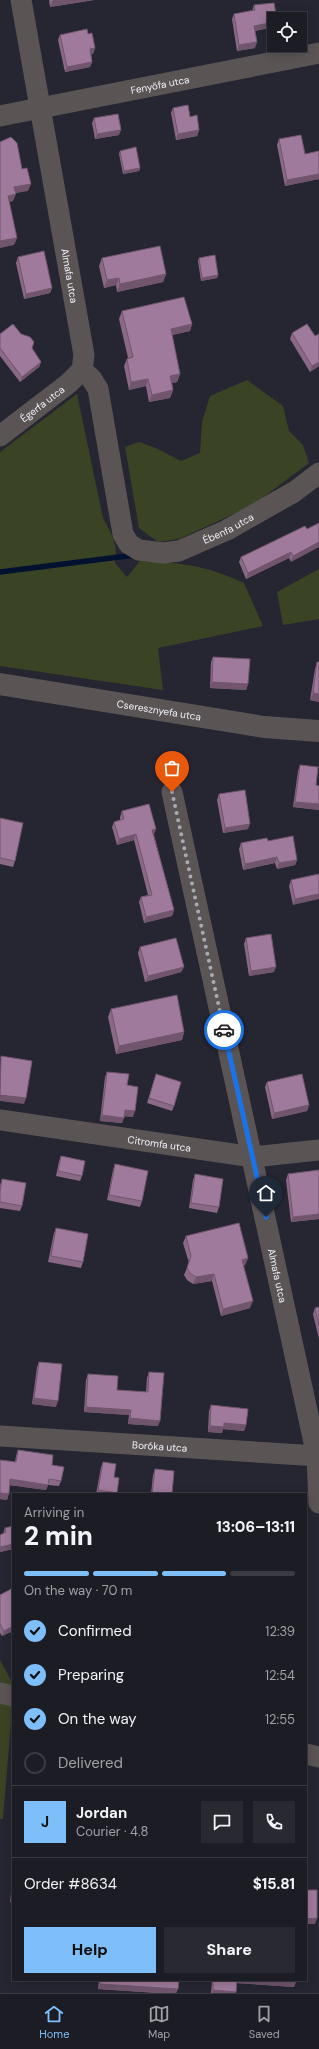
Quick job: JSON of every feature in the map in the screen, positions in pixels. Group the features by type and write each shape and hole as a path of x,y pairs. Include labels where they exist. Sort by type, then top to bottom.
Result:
{"street":[{"name":"Almafa utca","path":"20,0 84,355 82,370"},
{"name":"Fenyőfa utca","path":"0,116 319,53"},
{"name":"Égerfa utca","path":"0,436 68,383 82,370"},
{"name":"Ébenfa utca","path":"82,370 91,378 98,389 123,534 129,544 139,550 163,553 179,551 234,526 294,492 319,473"},
{"name":"Cseresznyefa utca","path":"0,684 264,727 319,731"},
{"name":"Almafa utca","path":"172,792 318,1456 319,1503"},
{"name":"Citromfa utca","path":"0,1120 253,1157 319,1150"},
{"name":"Boróka utca","path":"0,1436 318,1456"},
{"path":"0,1693 12,1696"},
{"path":"307,1754 319,1757"}],"green space":[{"path":"247,380 283,406 289,431 303,445 309,463 253,505 179,539 158,542 139,528 125,447 139,442 156,448 181,461 200,453 202,422 210,396"},
{"path":"77,394 103,518 112,534 115,544 115,563 127,577 140,561 193,566 230,577 244,583 263,626 158,648 163,690 0,666 0,452"},
{"path":"319,569 319,619 283,625 277,592"},
{"path":"0,1660 12,1682 12,1711 3,1819 0,1819"}],"building":[{"path":"274,3 276,12 267,12 267,23 254,26 257,42 239,45 234,14 255,10 254,5"},
{"path":"87,29 88,34 92,33 95,48 90,49 92,62 67,67 60,35"},
{"path":"188,105 190,117 197,115 199,130 178,134 173,108"},
{"path":"118,114 121,130 97,134 94,118"},
{"path":"301,135 305,154 319,151 319,174 287,180 279,139"},
{"path":"11,137 17,143 22,169 27,168 31,184 14,187 16,194 8,196 17,238 0,241 0,142"},
{"path":"136,147 140,168 124,171 120,151"},
{"path":"160,246 166,274 120,284 119,278 107,280 102,258"},
{"path":"44,251 52,288 26,294 18,257"},
{"path":"215,255 218,275 202,278 199,258"},
{"path":"184,297 192,324 171,329 180,374 170,376 173,390 152,395 148,379 131,382 127,359 133,357 122,311"},
{"path":"13,324 21,334 30,337 34,342 32,348 41,362 22,377 0,348 0,334"},
{"path":"307,324 315,336 319,334 319,362 312,366 292,333"},
{"path":"319,523 319,542 293,556 291,552 248,573 241,557 305,526 307,529"},
{"path":"213,657 250,659 248,684 212,682"},
{"path":"317,662 319,662 319,694 313,693"},
{"path":"300,765 318,767 316,785 319,786 319,804 295,802"},
{"path":"245,790 250,824 225,828 219,794"},
{"path":"149,804 156,829 152,830 174,910 146,917 141,897 152,895 136,834 119,839 114,822 124,819 122,811"},
{"path":"0,818 23,823 15,861 0,858"},
{"path":"293,836 297,860 279,863 277,857 245,864 241,843 267,838 268,841"},
{"path":"319,874 319,894 295,899 291,880"},
{"path":"271,934 276,967 251,971 246,938"},
{"path":"176,938 184,967 148,976 140,947"},
{"path":"177,995 184,1032 119,1046 111,1009"},
{"path":"1,1056 32,1061 26,1098 0,1095"},
{"path":"107,1072 129,1074 127,1085 138,1087 135,1111 125,1110 124,1118 102,1115"},
{"path":"156,1074 181,1082 174,1106 149,1098"},
{"path":"302,1074 309,1105 274,1113 267,1082"},
{"path":"61,1156 85,1161 82,1176 58,1171"},
{"path":"115,1164 148,1171 142,1201 109,1195"},
{"path":"319,1170 319,1214 293,1217 288,1174"},
{"path":"195,1174 223,1179 219,1207 191,1203"},
{"path":"2,1179 26,1183 22,1206 0,1202"},
{"path":"239,1223 248,1258 242,1260 253,1301 223,1309 214,1274 196,1277 190,1273 187,1268 191,1256 186,1236"},
{"path":"56,1228 88,1234 83,1262 51,1256"},
{"path":"319,1307 319,1326 315,1308"},
{"path":"39,1362 62,1364 58,1401 34,1398"},
{"path":"149,1372 164,1373 160,1421 130,1418 131,1410 86,1407 88,1374 118,1376 117,1390 148,1392"},
{"path":"211,1405 248,1409 246,1425 224,1423 224,1427 210,1426"},
{"path":"18,1450 53,1455 52,1465 64,1467 61,1481 49,1479 48,1485 10,1479 9,1494 0,1493 0,1460 16,1462"},
{"path":"103,1462 116,1464 114,1477 119,1478 117,1493 98,1490"},
{"path":"155,1469 174,1471 172,1493 152,1493"},
{"path":"12,1526 12,1544 0,1547 0,1535 6,1532 5,1528"},
{"path":"12,1589 12,1627 4,1631 0,1624 0,1595"},
{"path":"307,1890 317,1890 317,1918 307,1919"},
{"path":"100,1981 179,1981 178,1989 100,1984"},
{"path":"213,1981 237,1981 236,1992 213,1990"}],"waterway":[{"path":"0,572 135,555"}],"way so far":[{"path":"172,792 224,1030"}],"route":[{"path":"224,1030 266,1217"}]}
